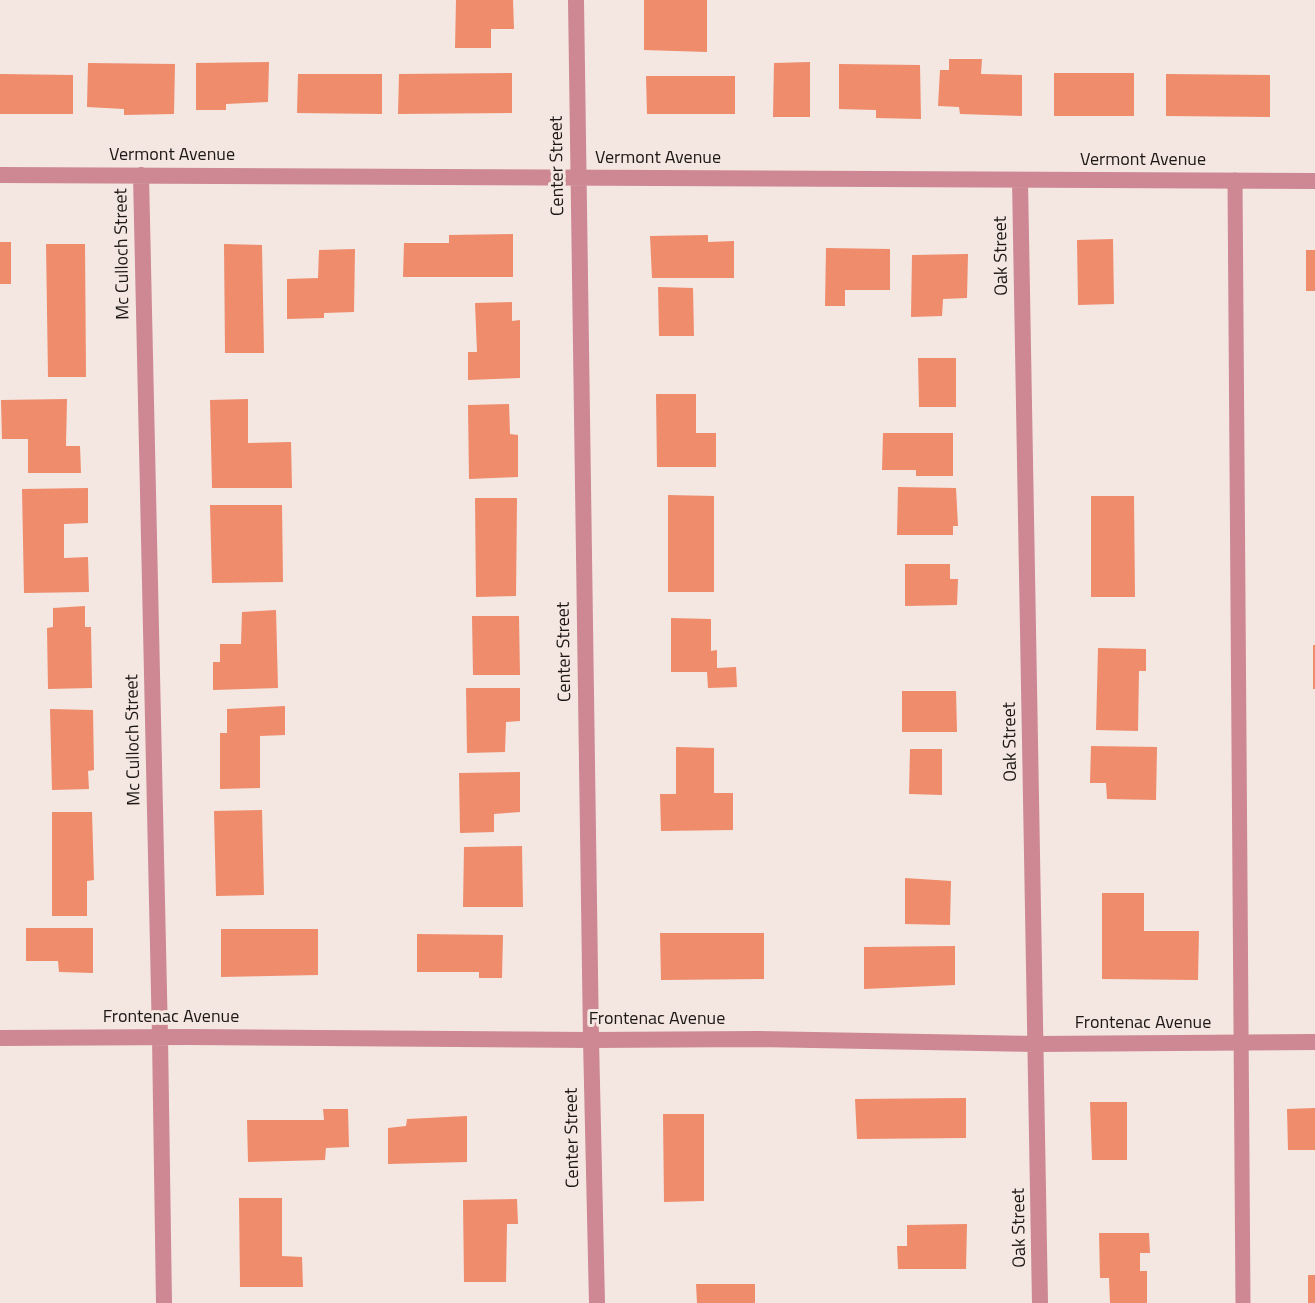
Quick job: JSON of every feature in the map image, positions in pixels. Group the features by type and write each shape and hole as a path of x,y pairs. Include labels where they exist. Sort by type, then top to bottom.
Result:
{"street":[{"name":"Center Street","path":"576,0 597,1303"},
{"name":"Vermont Avenue","path":"0,175 1315,181"},
{"name":"Mc Culloch Street","path":"141,175 164,1303"},
{"name":"Oak Street","path":"1020,180 1040,1303"},
{"name":"Frontenac Avenue","path":"0,1038 758,1039 1036,1044 1315,1042"}],"lane":[{"path":"1235,180 1243,1303"}],"building":[{"path":"456,0 513,0 514,29 491,29 491,48 455,48"},
{"path":"644,0 707,0 707,52 644,50"},
{"path":"949,59 982,59 981,74 1022,75 1022,116 960,114 959,107 938,106 940,70 949,70"},
{"path":"269,62 268,102 226,104 226,110 196,110 196,63"},
{"path":"810,62 810,117 773,117 774,63"},
{"path":"88,63 175,64 174,114 124,115 124,109 87,107"},
{"path":"839,64 920,65 921,119 876,118 876,110 839,109"},
{"path":"512,73 512,113 398,114 399,74"},
{"path":"1054,73 1134,73 1134,116 1054,116"},
{"path":"0,74 73,75 73,114 0,114"},
{"path":"298,74 382,74 382,114 297,113"},
{"path":"1166,74 1270,75 1270,117 1166,116"},
{"path":"646,76 735,76 735,114 647,114"},
{"path":"513,234 513,277 403,277 404,243 449,243 449,235"},
{"path":"708,235 708,242 734,241 734,278 652,278 650,236"},
{"path":"1113,239 1114,304 1078,305 1077,240"},
{"path":"0,242 11,242 11,284 0,284"},
{"path":"46,244 85,244 86,377 48,377"},
{"path":"224,244 262,245 264,353 225,353"},
{"path":"826,248 890,249 890,290 845,290 845,306 825,306"},
{"path":"355,249 354,312 324,313 324,318 287,319 287,279 318,278 319,250"},
{"path":"1306,250 1315,250 1315,291 1306,291"},
{"path":"968,254 967,298 943,299 942,316 911,317 912,255"},
{"path":"658,287 693,288 694,336 659,336"},
{"path":"512,302 512,321 520,320 520,378 468,380 468,352 477,352 475,303"},
{"path":"918,358 956,358 956,407 919,407"},
{"path":"656,394 696,394 696,433 716,433 716,467 657,467"},
{"path":"67,399 66,446 80,446 81,473 28,473 28,439 2,439 1,400"},
{"path":"248,399 248,443 291,442 292,488 212,488 210,400"},
{"path":"509,404 510,434 518,435 518,477 469,479 468,405"},
{"path":"883,433 953,433 953,476 916,476 916,470 882,470"},
{"path":"898,487 956,488 958,526 953,526 953,535 897,535"},
{"path":"88,488 88,523 64,524 64,558 88,557 89,592 24,593 22,489"},
{"path":"668,495 714,496 714,592 668,592"},
{"path":"1091,496 1134,496 1135,597 1091,597"},
{"path":"475,498 517,498 516,596 476,597"},
{"path":"210,505 282,505 283,582 212,583"},
{"path":"905,564 950,564 950,579 958,579 957,605 905,606"},
{"path":"85,606 85,627 91,627 92,688 48,689 47,628 53,627 53,608"},
{"path":"276,610 278,688 213,690 213,662 220,662 220,644 241,644 242,612"},
{"path":"472,616 519,616 520,675 473,675"},
{"path":"671,618 711,619 711,651 717,650 717,668 736,667 737,687 708,688 707,672 671,672"},
{"path":"1313,645 1315,645 1315,689 1313,689"},
{"path":"1098,648 1146,649 1146,671 1139,671 1138,731 1096,730"},
{"path":"466,688 520,688 520,721 506,722 505,752 467,753"},
{"path":"902,691 956,691 957,732 902,732"},
{"path":"285,706 285,735 260,736 260,788 220,789 220,733 227,733 227,709"},
{"path":"50,709 93,710 94,770 88,771 89,789 52,790"},
{"path":"1091,746 1157,747 1156,800 1107,799 1106,783 1090,783"},
{"path":"676,747 714,748 714,793 733,793 733,830 661,831 660,794 676,794"},
{"path":"910,749 942,749 942,795 909,794"},
{"path":"520,772 520,812 494,814 494,832 460,833 459,773"},
{"path":"262,810 264,895 216,896 214,811"},
{"path":"52,812 92,812 94,880 87,881 87,916 52,916"},
{"path":"522,846 523,907 463,907 464,847"},
{"path":"905,878 951,881 950,925 905,924"},
{"path":"1102,893 1144,893 1144,931 1199,931 1198,980 1102,979"},
{"path":"26,928 93,928 93,973 59,972 58,961 26,961"},
{"path":"221,929 318,929 318,975 221,977"},
{"path":"660,933 764,933 764,979 661,980"},
{"path":"417,934 503,935 502,978 479,978 479,972 417,972"},
{"path":"955,946 955,985 864,989 864,947"},
{"path":"966,1098 966,1138 857,1139 855,1099"},
{"path":"1090,1102 1127,1102 1127,1160 1092,1160"},
{"path":"1315,1108 1315,1150 1288,1150 1287,1109"},
{"path":"323,1109 348,1109 349,1147 326,1148 325,1160 248,1162 247,1120 324,1120"},
{"path":"663,1114 704,1114 704,1201 664,1202"},
{"path":"467,1116 467,1162 388,1164 388,1128 406,1126 407,1119"},
{"path":"239,1198 282,1198 282,1256 302,1257 303,1287 240,1287"},
{"path":"517,1199 518,1224 507,1224 506,1282 464,1282 463,1200"},
{"path":"967,1224 966,1269 898,1269 897,1246 907,1246 907,1225"},
{"path":"1099,1233 1149,1233 1150,1253 1140,1253 1140,1271 1147,1271 1147,1303 1110,1303 1109,1278 1100,1278"},
{"path":"1308,1275 1315,1275 1315,1303 1308,1303"},
{"path":"696,1284 755,1284 755,1303 697,1303"}]}
